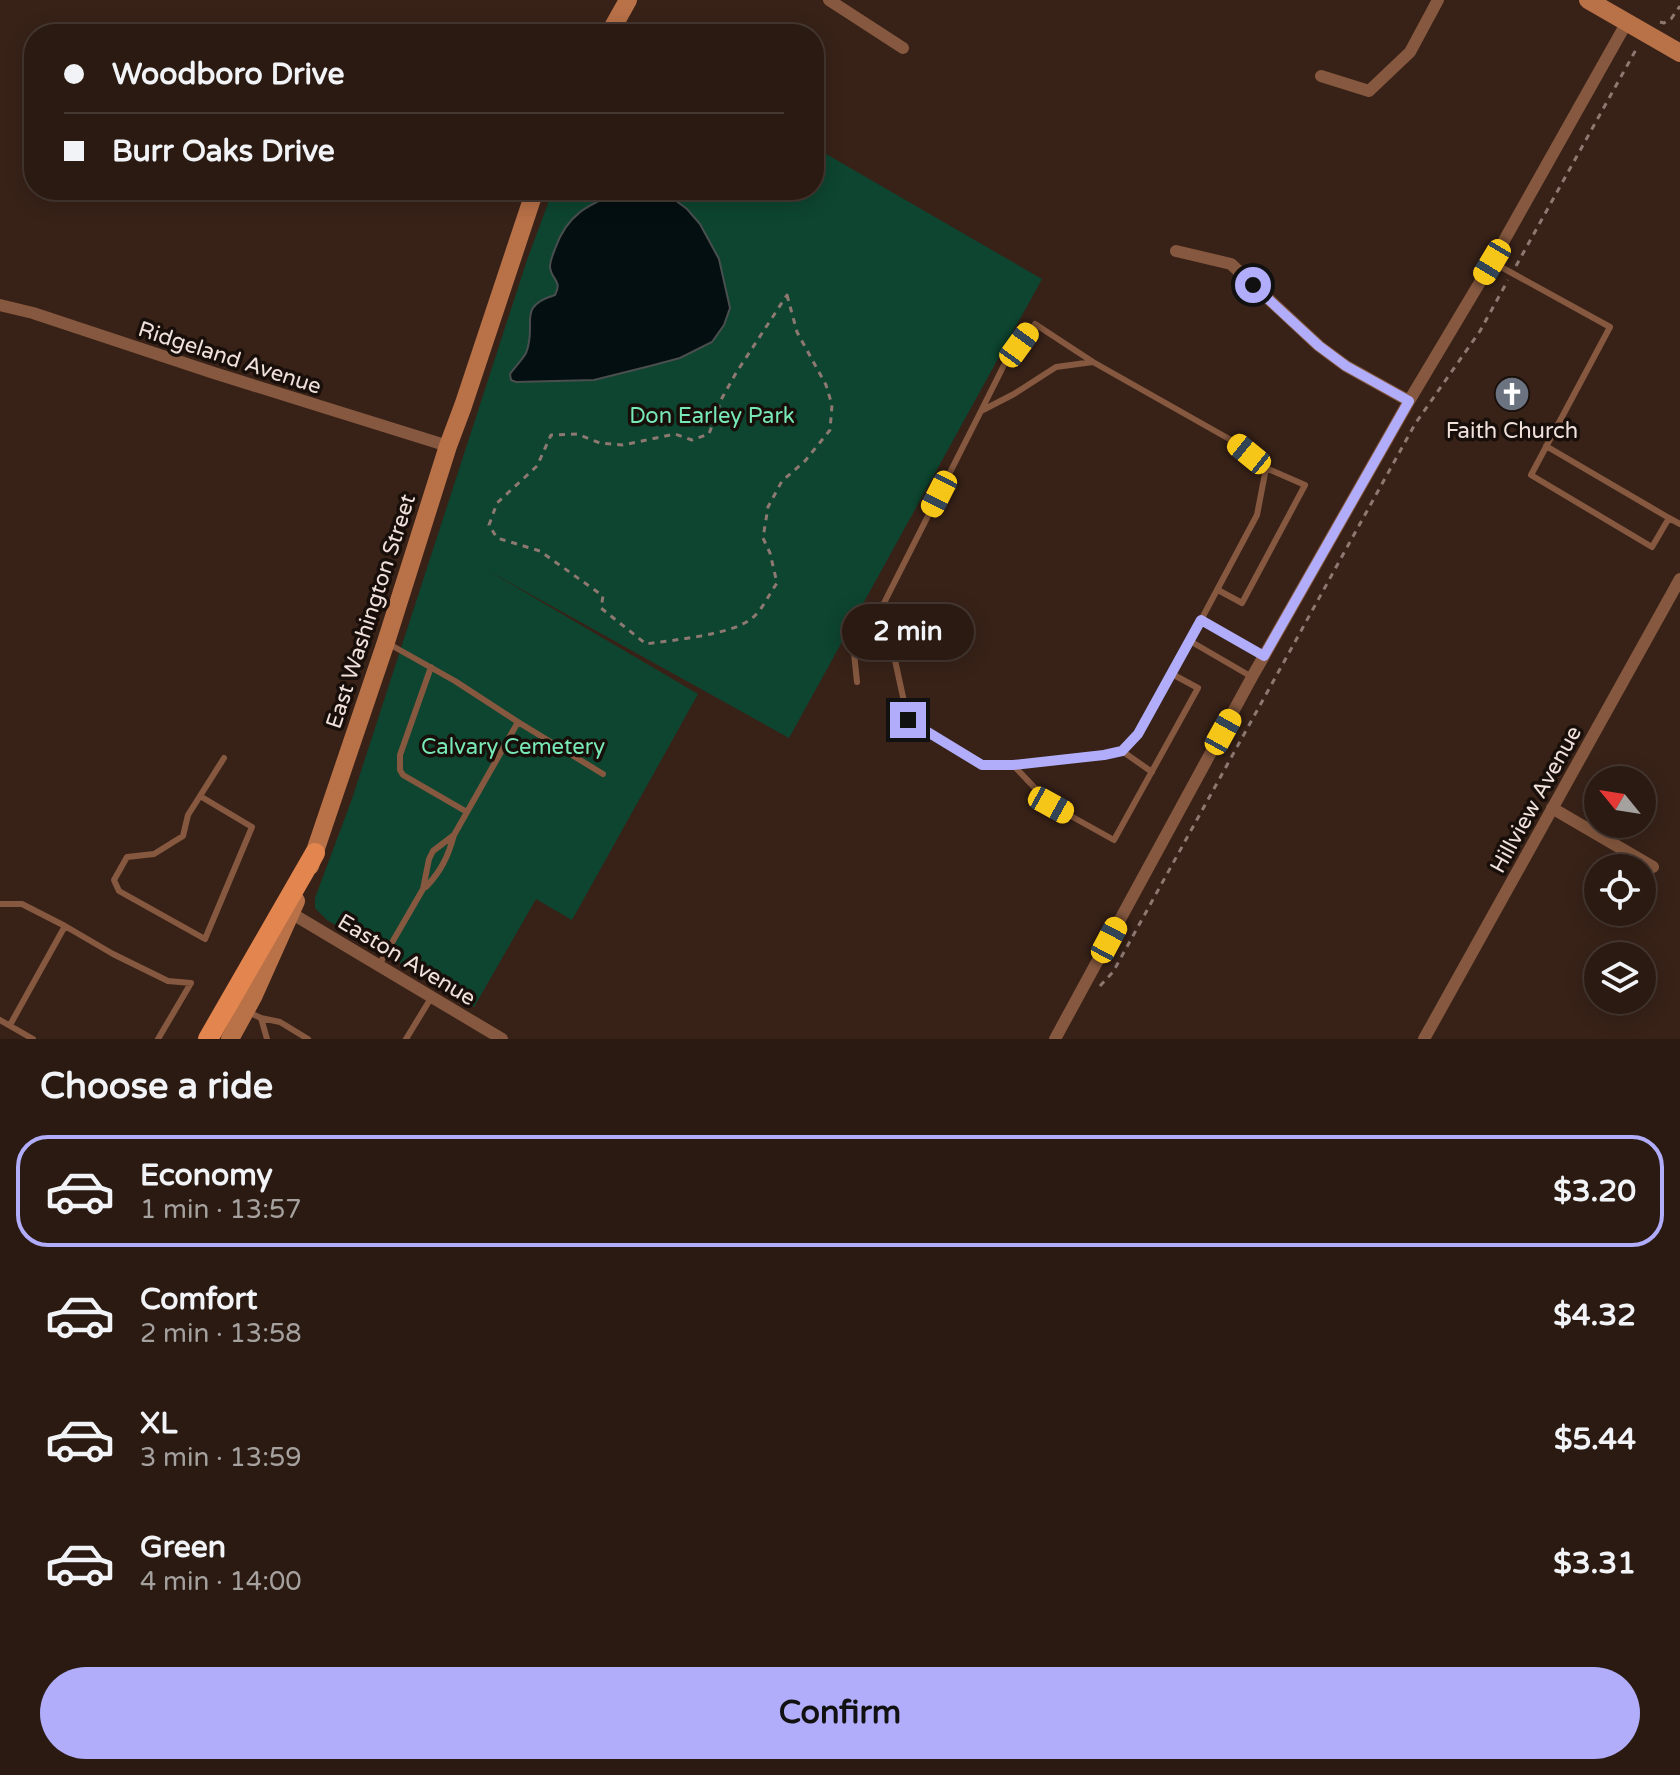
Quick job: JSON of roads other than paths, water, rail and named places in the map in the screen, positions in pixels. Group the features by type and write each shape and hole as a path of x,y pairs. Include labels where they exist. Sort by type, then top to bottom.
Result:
{"main road":[{"path":"614,24 628,0"},
{"path":"1588,0 1680,53"},
{"name":"East Washington Street","path":"230,1039 253,1014 315,853 532,200"},
{"path":"208,1039 315,853"}],"street":[{"path":"829,0 903,48"},
{"path":"1321,76 1369,91 1410,52 1438,0"},
{"path":"1055,1039 1252,677 1627,22"},
{"path":"1176,251 1231,264 1319,346 1346,366 1409,401"},
{"path":"0,320 2,306"},
{"name":"Ridgeland Avenue","path":"2,306 33,313 448,446"},
{"name":"Hillview Avenue","path":"1424,1039 1680,579"},
{"path":"1552,808 1631,854"},
{"name":"Easton Avenue","path":"291,913 502,1039"}],"lane":[{"path":"1492,262 1610,327 1531,475 1652,547 1669,518"},
{"path":"857,682 853,643 862,619 883,605 1004,365 1035,324 1093,362 1231,440 1266,468 1305,485 1242,603 1218,590"},
{"path":"981,411 1056,367 1093,362"},
{"path":"1546,446 1680,524"},
{"path":"883,605 908,720 982,765 1013,765 1122,751 1138,734 1257,515 1266,468"},
{"path":"1201,620 1264,656"},
{"path":"1190,641 1252,677"},
{"path":"386,642 455,681 603,774"},
{"path":"431,667 400,755 400,770 409,779 467,812"},
{"path":"1013,765 1051,805 1114,840 1198,688 1172,674"},
{"path":"379,965 423,889 446,861 454,835 518,722"},
{"path":"1122,751 1152,772"},
{"path":"200,796 252,827 205,939 119,891 114,880 127,857 154,854 183,836 188,815 200,796 224,758"},
{"path":"423,889 433,851 454,835"},
{"path":"0,904 22,904 168,981 191,983 158,1039"},
{"path":"10,1025 65,926"},
{"path":"406,1039 432,997"},
{"path":"253,1014 267,1039"},
{"path":"253,1014 280,1022 308,1039"},
{"path":"0,1020 33,1039"}],"place":[{"name":"Faith Church","path":"1512,394"}],"park label":[{"name":"Don Earley Park","path":"712,415"},
{"name":"Calvary Cemetery","path":"513,746"}]}
